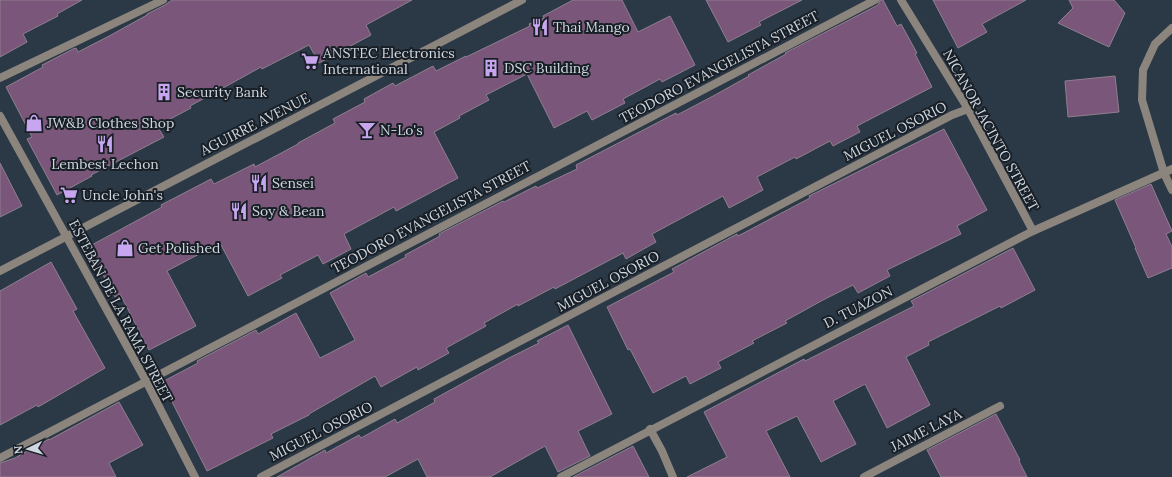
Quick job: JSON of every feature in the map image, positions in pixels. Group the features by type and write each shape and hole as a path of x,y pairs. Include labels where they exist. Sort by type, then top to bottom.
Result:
{"street":[{"path":"0,78 163,0"},
{"name":"AGUIRRE AVENUE","path":"0,271 522,0"},
{"name":"TEODORO EVANGELISTA STREET","path":"0,458 875,0"},
{"name":"NICANOR JACINTO STREET","path":"901,0 968,109 1033,232"},
{"path":"1172,28 1155,44 1143,70 1142,100 1164,173 1172,190"},
{"name":"MIGUEL OSORIO","path":"261,477 952,115 968,109"},
{"name":"ESTEBAN DE LA RAMA STREET","path":"0,116 146,381 195,477"},
{"name":"D. TUAZON","path":"560,477 650,429 1033,232 1172,169"},
{"name":"JAIME LAYA","path":"864,477 1000,406"},
{"path":"650,429 662,451 673,477"}],"building":[{"path":"0,0 82,0 57,14 58,16 23,34 27,42 0,57"},
{"path":"172,0 412,0 366,25 371,35 319,63 309,45 262,69 261,67 190,106 191,108 157,126 164,137 91,175 92,176 57,195 27,139 32,137 6,87 43,67 42,65 73,49 76,48 78,52"},
{"path":"573,0 622,0 638,32 670,16 695,65 662,82 660,79 623,99 625,103 592,120 587,111 554,128 527,74 486,95 489,100 459,116 460,118 434,132 458,178 396,211 394,207 344,234 351,249 323,264 318,255 280,275 282,278 248,296 220,243 167,271 196,326 149,350 120,294 115,297 88,247 162,207 161,205 211,179 214,184 254,164 255,167 298,144 335,123 333,119 365,102 364,99 393,83 395,86 433,66 436,71 530,26 529,24 544,18 543,16"},
{"path":"706,0 802,0 759,22 761,25 728,42"},
{"path":"880,0 883,0 897,26 901,24 917,53 915,54 932,87 857,126 860,132 833,146 830,141 757,177 763,190 729,208 723,196 652,234 656,242 626,259 623,253 555,289 554,287 518,306 518,304 484,323 486,326 446,348 449,353 418,370 417,367 381,387 375,376 309,415 271,434 273,438 207,471 162,382 198,363 197,361 256,330 258,334 296,313 320,358 355,340 330,293 366,273 368,277 406,257 405,255 440,236 439,234 503,201 504,202 536,186 537,188 577,169 576,165 676,113 677,115 715,95 786,54 785,53 878,5"},
{"path":"933,0 1026,0 982,24 987,32 958,48"},
{"path":"1069,0 1114,0 1125,13 1109,47 1058,23 1073,8"},
{"path":"1115,76 1119,112 1068,117 1065,81"},
{"path":"944,129 987,210 957,226 961,234 887,270 890,276 858,293 853,285 785,321 787,323 752,341 754,343 718,362 721,368 690,384 686,376 653,393 630,349 628,350 607,307 674,272 672,269 737,234 738,236 810,198 809,196"},
{"path":"0,163 22,206 0,217"},
{"path":"1151,184 1172,231 1166,234 1172,247 1172,268 1148,278 1115,200"},
{"path":"1013,248 1035,290 1001,308 1000,306 928,342 929,345 906,357 930,405 887,428 865,384 833,401 856,444 821,462 797,416 766,431 790,477 687,477 727,457 704,412 804,359 805,361 914,306 911,301"},
{"path":"51,262 77,309 73,311 105,368 38,407 37,405 0,425 0,291"},
{"path":"568,325 612,414 578,431 590,456 558,472 545,446 490,477 427,477 418,459 385,477 277,477 325,450 326,453 359,435 361,438 395,419 397,423 435,402 434,399 539,343 537,341"},
{"path":"119,402 143,445 109,463 116,477 0,477 0,463 15,458"},
{"path":"996,414 1020,460 1019,461 1027,477 941,477 927,450"},
{"path":"633,446 649,477 573,477"}],"place":[{"name":"Thai Mango","path":"540,27"},
{"name":"ANSTEC Electronics International","path":"310,61"},
{"name":"DSC Building","path":"491,68"},
{"name":"Security Bank","path":"164,92"},
{"name":"JW&B Clothes Shop","path":"34,123"},
{"name":"N-Lo's","path":"367,130"},
{"name":"Lembest Lechon","path":"105,144"},
{"name":"Sensei","path":"259,183"},
{"name":"Uncle John's","path":"69,195"},
{"name":"Soy & Bean","path":"239,211"},
{"name":"Get Polished","path":"125,248"}]}
